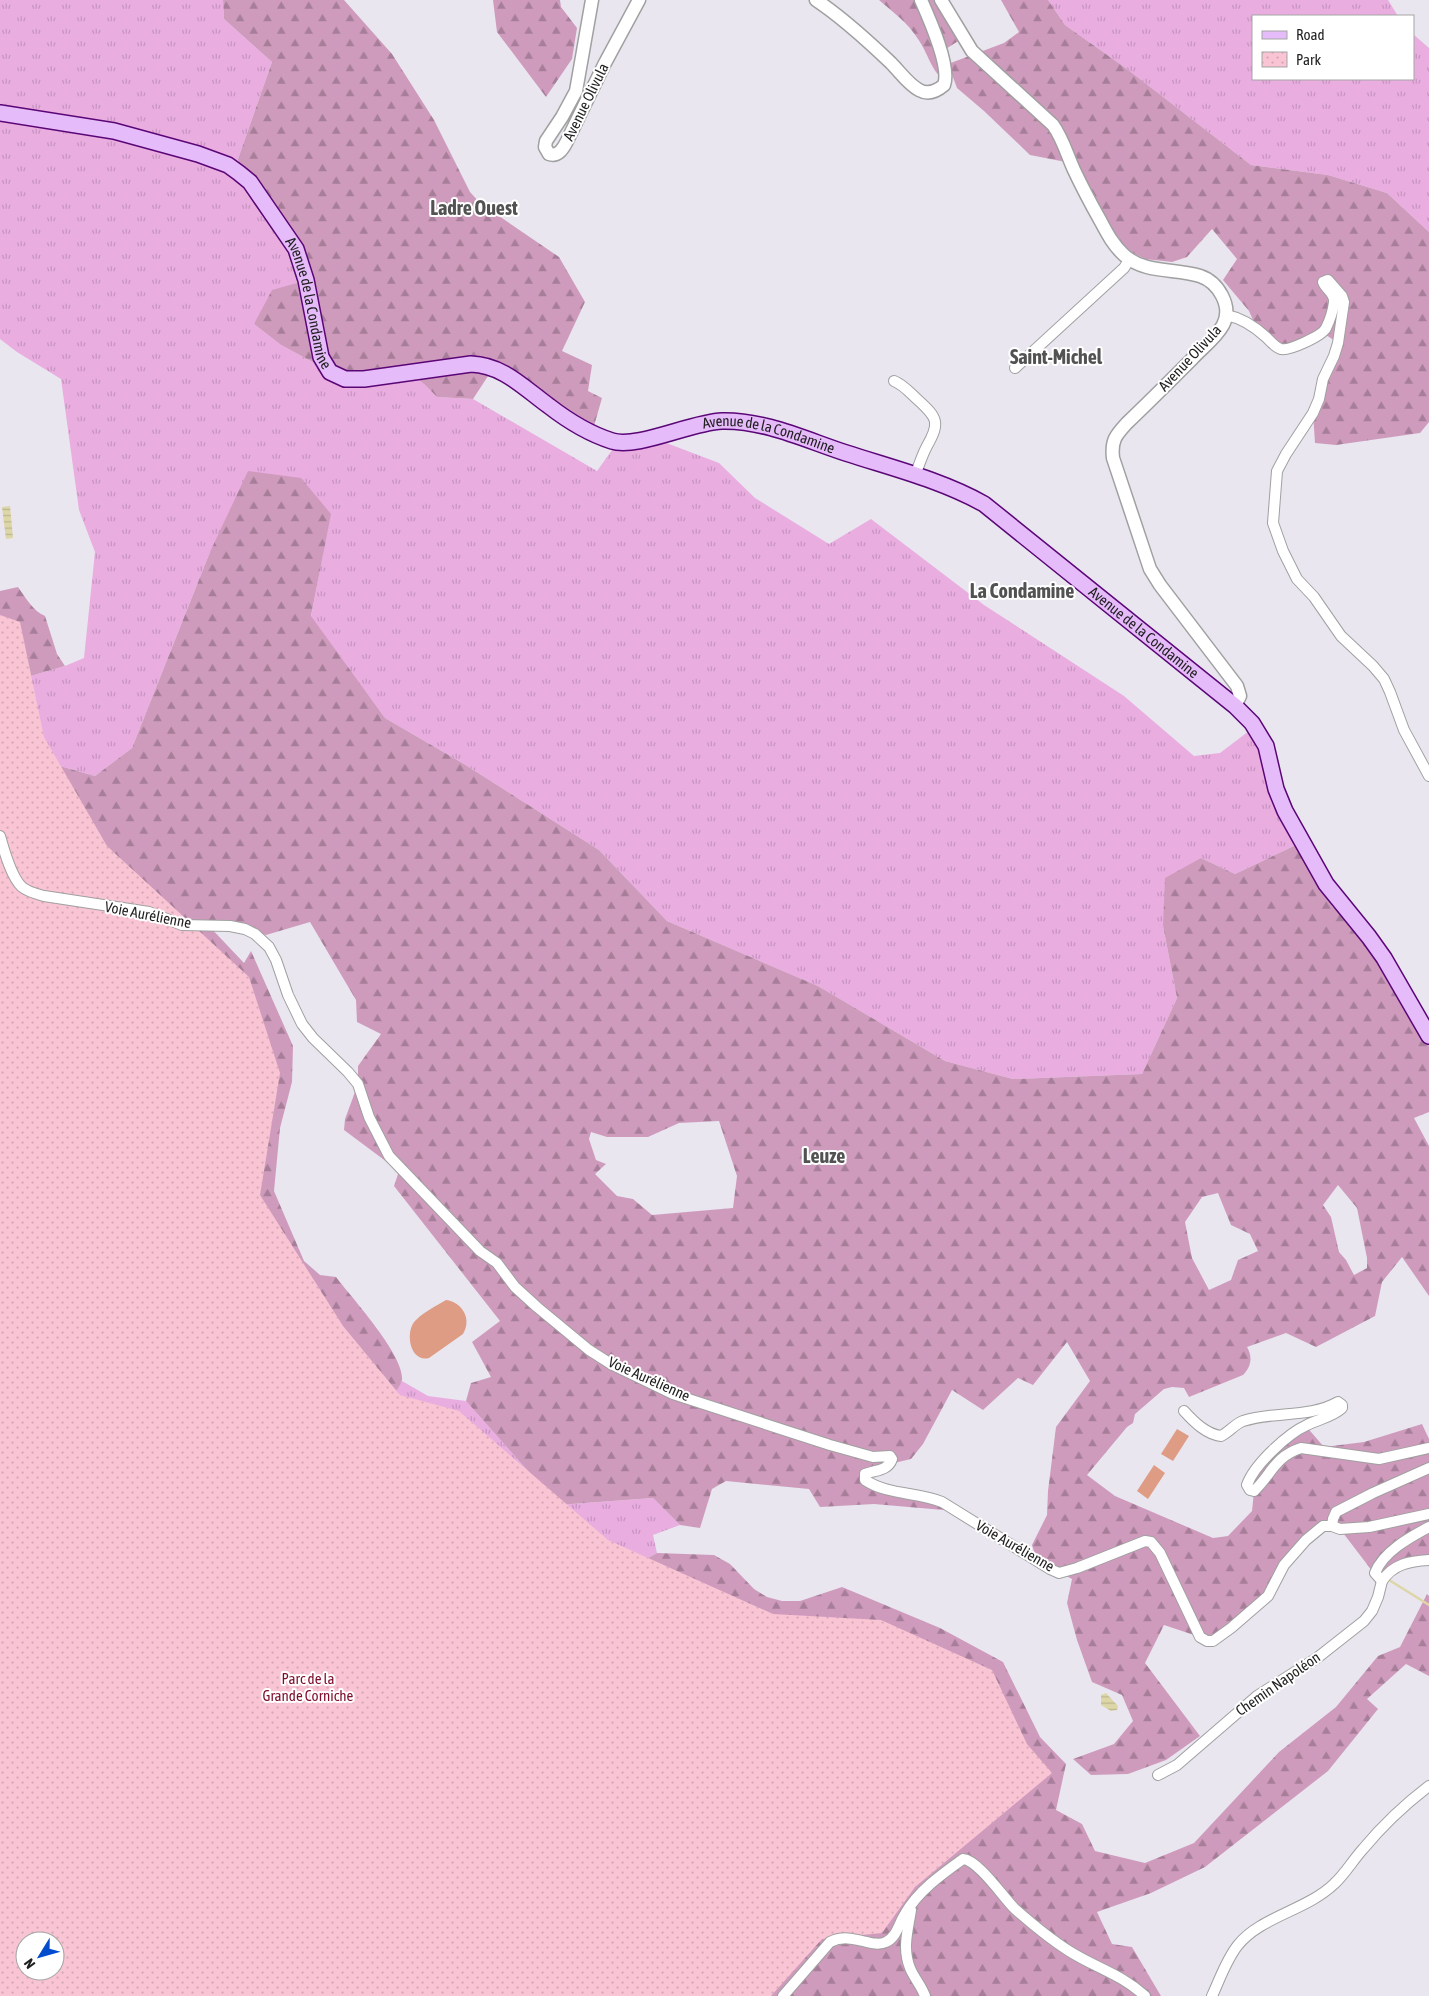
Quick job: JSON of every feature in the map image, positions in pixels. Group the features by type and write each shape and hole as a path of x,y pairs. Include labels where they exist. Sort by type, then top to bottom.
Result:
{"main road":[{"name":"Avenue de la Condamine","path":"0,114 114,131 198,154 228,165 239,173 250,182 296,249 306,280 321,357 330,372 344,379 364,379 471,364 483,365 511,378 550,408 572,421 613,441 629,442 710,422 738,421 773,429 915,475 961,491 984,504 1234,706 1252,723 1266,746 1276,789 1285,811 1326,884 1379,951 1429,1036"}],"street":[{"name":"Avenue Olivula","path":"592,0 576,91 562,118 546,141 545,147 549,154 553,155 559,152 567,141 605,63 639,0"},
{"path":"816,0 850,26 892,64 912,86 919,91 932,92 944,85 946,77 935,34 921,0"},
{"name":"Avenue Olivula","path":"941,0 972,51 1054,125 1106,231 1117,248 1130,260 1147,267 1186,272 1211,281 1220,292 1226,315 1223,324 1211,340 1127,423 1117,435 1112,446 1113,458 1150,569 1160,585 1237,686 1240,696 1234,706"},
{"path":"1015,368 1124,268 1130,260"},
{"path":"1226,315 1244,321 1257,329 1280,349 1289,350 1320,335 1326,330 1334,302 1333,295 1324,286 1323,282 1325,280 1332,282 1342,296 1344,309 1338,343 1323,379 1319,399 1313,413 1277,471 1273,523 1297,579 1314,597 1341,636 1384,679 1404,730 1429,776"},
{"path":"894,381 902,384 929,410 936,425 935,434 915,475"},
{"name":"Voie Aurélienne","path":"0,836 5,853 22,887 32,892 63,899 149,912 182,924 230,926 245,929 262,940 269,947 276,960 288,995 302,1024 313,1038 358,1084 369,1117 384,1147 396,1165 480,1251 498,1263 515,1287 537,1308 589,1350 611,1364 673,1394 872,1457 890,1456 892,1459 890,1464 880,1470 865,1474 865,1480 882,1488 926,1496 942,1502 1059,1573 1145,1541 1151,1542 1160,1553 1200,1637 1207,1641 1213,1641 1231,1628 1268,1596 1284,1565 1306,1540 1323,1526 1332,1526"},
{"path":"1184,1411 1192,1420 1212,1435 1221,1436 1244,1421 1287,1413 1320,1410 1338,1402 1342,1405 1342,1408 1336,1414 1306,1425 1267,1456 1249,1479 1247,1485 1250,1490 1254,1491 1274,1465 1290,1452 1301,1448 1380,1459 1429,1448"},
{"path":"1429,1468 1336,1512 1332,1526 1340,1529 1369,1527 1429,1514"},
{"path":"1429,1527 1394,1549 1378,1565 1375,1573 1382,1581 1385,1576 1403,1563 1429,1560"},
{"name":"Chemin Napoléon","path":"1158,1775 1177,1764 1257,1696 1317,1658 1364,1622 1372,1611 1382,1581"},
{"path":"1212,1996 1225,1966 1238,1945 1251,1933 1317,1898 1335,1883 1371,1839 1394,1815 1429,1786"},
{"path":"783,1996 830,1942 852,1938 877,1944 886,1942 894,1936 909,1907 949,1868 963,1858 973,1863 1014,1908 1046,1936 1070,1952 1130,1982 1145,1996"},
{"path":"909,1907 911,1911 906,1935 906,1957 925,1996"}],"green space":[{"path":"0,0 223,0 224,19 272,62 238,159 241,185 287,251 297,283 254,324 281,345 318,365 418,378 437,397 473,399 597,471 615,446 664,439 669,444 719,463 755,498 829,544 871,519 984,605 1124,696 1194,756 1220,753 1249,731 1259,751 1270,789 1296,845 1235,874 1201,858 1163,926 1177,998 1142,1074 1013,1079 945,1061 818,986 667,921 599,850 464,764 385,718 311,617 323,553 210,552 132,748 95,776 53,764 0,685 65,666 84,658 95,552 79,510 61,379 17,352 0,339"},
{"path":"223,0 344,0 392,54 434,120 470,192 480,203 559,257 585,302 562,351 592,365 588,391 602,398 594,426 553,402 490,373 473,399 437,397 418,378 361,387 342,387 327,379 318,365 281,345 254,324 272,290 297,283 287,251 241,185 238,159 272,62 224,19"},
{"path":"493,0 560,0 561,7 577,28 572,59 546,97 497,32"},
{"path":"879,0 941,0 963,38 941,52 945,81 936,72 910,28"},
{"path":"1001,0 1048,0 1065,25 1127,69 1251,165 1328,175 1387,193 1429,232 1429,422 1420,433 1336,445 1315,443 1313,413 1338,343 1326,335 1289,350 1257,329 1249,311 1223,280 1237,259 1212,229 1187,257 1172,262 1145,259 1133,253 1120,243 1076,164 1030,155 957,88 948,64 1004,43 1019,32"},
{"path":"1048,0 1388,0 1397,15 1252,15 1252,80 1414,80 1414,35 1429,48 1429,232 1387,193 1328,175 1251,165 1127,69 1065,25"},
{"path":"248,471 301,478 331,514 311,616 385,718 464,764 599,850 667,921 818,986 945,1061 1013,1079 1142,1074 1177,998 1163,926 1165,878 1201,858 1235,874 1296,845 1332,906 1354,928 1370,949 1429,1046 1429,1112 1414,1118 1429,1146 1429,1296 1402,1257 1382,1282 1375,1316 1316,1347 1286,1333 1247,1347 1250,1354 1250,1362 1248,1369 1243,1375 1189,1397 1184,1388 1172,1387 1164,1389 1135,1414 1133,1423 1127,1427 1087,1475 1115,1496 1213,1538 1228,1536 1252,1511 1254,1491 1249,1479 1305,1425 1324,1447 1364,1442 1422,1424 1429,1439 1429,1560 1376,1576 1340,1529 1332,1526 1306,1540 1268,1596 1210,1644 1200,1637 1164,1625 1145,1663 1200,1736 1166,1760 1128,1774 1091,1775 1073,1759 1114,1744 1133,1721 1122,1695 1092,1682 1077,1640 1067,1603 1072,1579 1037,1561 1032,1545 1047,1515 1056,1427 1090,1381 1067,1342 1033,1385 1018,1378 983,1410 952,1390 923,1444 911,1459 890,1464 864,1476 955,1511 874,1504 820,1507 809,1489 726,1481 712,1489 700,1528 680,1525 653,1498 558,1505 466,1401 471,1383 491,1377 472,1342 500,1321 394,1186 399,1171 344,1130 345,1119 358,1084 358,1066 381,1034 357,1022 356,1000 310,922 266,935 232,927 208,925 244,963 251,951 293,1046 292,1082 280,1128 274,1191 304,1261 320,1275 336,1277 387,1342 401,1370 402,1380 390,1400 552,1610 657,1553 714,1555 730,1564 754,1589 767,1597 782,1601 800,1601 842,1587 940,1628 1003,1662 1040,1737 1066,1764 1056,1810 1082,1824 1095,1851 1145,1863 1194,1843 1279,1752 1336,1707 1378,1656 1400,1647 1427,1594 1429,1596 1429,1676 1406,1664 1367,1699 1378,1709 1328,1771 1205,1867 1151,1893 1097,1912 1112,1944 1132,1947 1161,1996 0,1996 53,764 95,776 132,748 210,552","holes":["719,1121 737,1176 733,1208 652,1215 633,1199 617,1196 595,1174 606,1164 596,1160 589,1139 591,1132 607,1137 648,1137 679,1123","1338,1185 1357,1208 1367,1258 1367,1268 1354,1275 1339,1252 1331,1217 1323,1205","1218,1193 1231,1225 1250,1234 1258,1251 1238,1260 1231,1280 1209,1290 1192,1258 1185,1222 1202,1197"]},
{"path":"18,587 33,608 45,616 57,654 65,666 0,685 0,591"},
{"name":"Parc de la Grande Corniche","path":"0,615 20,622 44,737 107,846 249,977 280,1073 260,1195 343,1326 400,1395 459,1411 608,1540 773,1614 881,1620 992,1670 1027,1744 1052,1773 915,1887 882,1933 822,1939 771,1996 0,1996"},
{"path":"402,1381 428,1396 466,1401 558,1505 653,1498 680,1525 653,1535 657,1553 552,1610 390,1399"}],"shaded area":[{"path":"10,506 13,538 6,539 2,507"},
{"path":"446,1300 457,1304 464,1312 467,1323 466,1329 463,1334 429,1358 417,1356 411,1345 410,1331 412,1325 423,1314"},
{"path":"1177,1429 1189,1436 1173,1461 1161,1454"},
{"path":"1154,1465 1165,1473 1148,1499 1137,1491"},
{"path":"1106,1693 1118,1706 1117,1710 1111,1711 1101,1705 1101,1695"}],"waterway":[{"path":"1389,1580 1429,1605"}],"district":[{"name":"Ladre Ouest","path":"474,208"},
{"name":"Saint-Michel","path":"1056,357"},
{"name":"La Condamine","path":"1022,591"},
{"name":"Leuze","path":"824,1156"}]}
